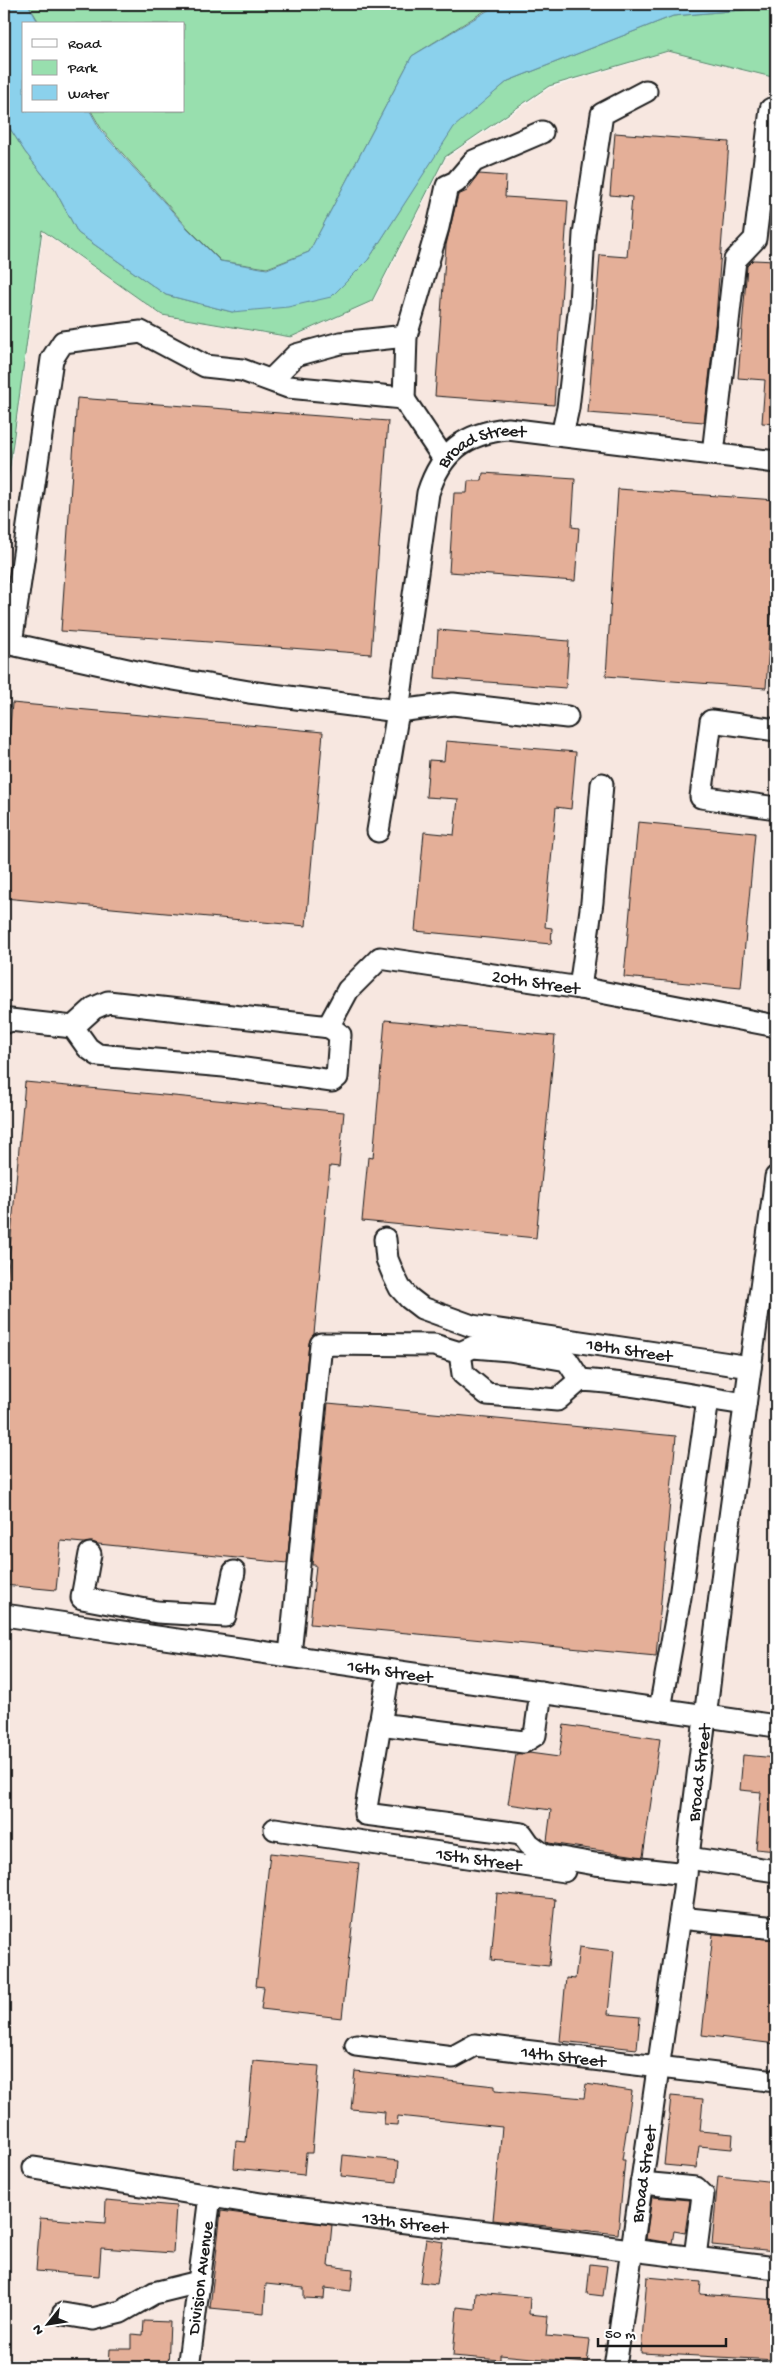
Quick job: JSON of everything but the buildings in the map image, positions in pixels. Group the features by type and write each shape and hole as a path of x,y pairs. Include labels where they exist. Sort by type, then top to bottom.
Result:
{"street":[{"path":"562,435 568,408 580,304 584,234 602,114 646,91"},
{"path":"712,454 735,260 755,239 771,109"},
{"path":"404,400 406,336 438,227 447,186 456,182 474,161 542,132"},
{"path":"444,459 403,398 288,387 242,370 205,366 141,332 63,342 52,359 11,644 159,676 249,692 398,711 453,704 567,716"},
{"path":"272,380 296,355 340,344 406,336"},
{"name":"Broad Street","path":"378,832 398,711 428,493 433,476 444,459 455,447 472,436 490,430 508,428 776,462"},
{"path":"776,730 711,721 701,797 776,808"},
{"path":"580,988 592,902 602,784"},
{"name":"20th Street","path":"328,1027 348,990 380,958 580,988 776,1026"},
{"path":"4,1023 10,1020 73,1027 88,1048 98,1055 224,1066 332,1081 337,1077 340,1035 328,1027 108,1002 94,1008 73,1027"},
{"name":"Broad Street","path":"615,2367 680,1918 745,1404 776,1178"},
{"name":"18th Street","path":"385,1239 388,1260 397,1282 409,1298 422,1308 472,1326 750,1367"},
{"path":"290,1655 321,1344 434,1345 460,1353 473,1347 509,1350 567,1360 580,1380"},
{"path":"460,1353 463,1374 487,1394 557,1400 580,1380 616,1382 745,1404"},
{"path":"660,1709 680,1596 708,1399"},
{"path":"90,1554 82,1598 157,1612 226,1616 234,1572"},
{"path":"151,1636 157,1612"},
{"name":"16th Street","path":"4,1615 776,1726"},
{"path":"389,1670 365,1814 522,1834 529,1844 544,1855 596,1864 686,1873 776,1871"},
{"path":"379,1724 524,1742 531,1740 535,1735 541,1692"},
{"name":"15th Street","path":"275,1829 686,1873"},
{"path":"680,1918 776,1928"},
{"name":"14th Street","path":"356,2045 453,2057 475,2045 776,2081"},
{"name":"13th Street","path":"34,2168 210,2196 776,2268"},
{"path":"641,2184 696,2188 703,2195 695,2257"},
{"name":"Division Avenue","path":"189,2361 210,2196"},
{"path":"63,2314 93,2319 121,2312 154,2293 199,2282"}],"shaded area":[{"path":"668,52 776,79 776,954 771,1002 776,1008 776,2367 4,2367 4,519 43,232 162,316 291,338 373,302 446,158 549,88"}],"green space":[{"path":"28,4 504,4 491,7 412,56 309,252 267,268 221,261 187,227 102,130 92,112 185,112 185,22 39,22"},
{"path":"776,7 776,78 668,51 549,86 445,157 372,301 291,337 162,315 42,230 4,509 4,119 25,152 55,190 78,233 166,295 232,312 368,260 454,126 508,81 673,16"}],"water":[{"path":"4,4 28,4 38,22 22,22 22,112 91,112 101,131 187,228 220,261 267,269 309,252 412,56 492,8 506,4 776,4 776,7 673,16 508,81 454,127 368,260 331,297 288,307 232,312 166,295 78,233 55,190 25,152 4,119"}]}
